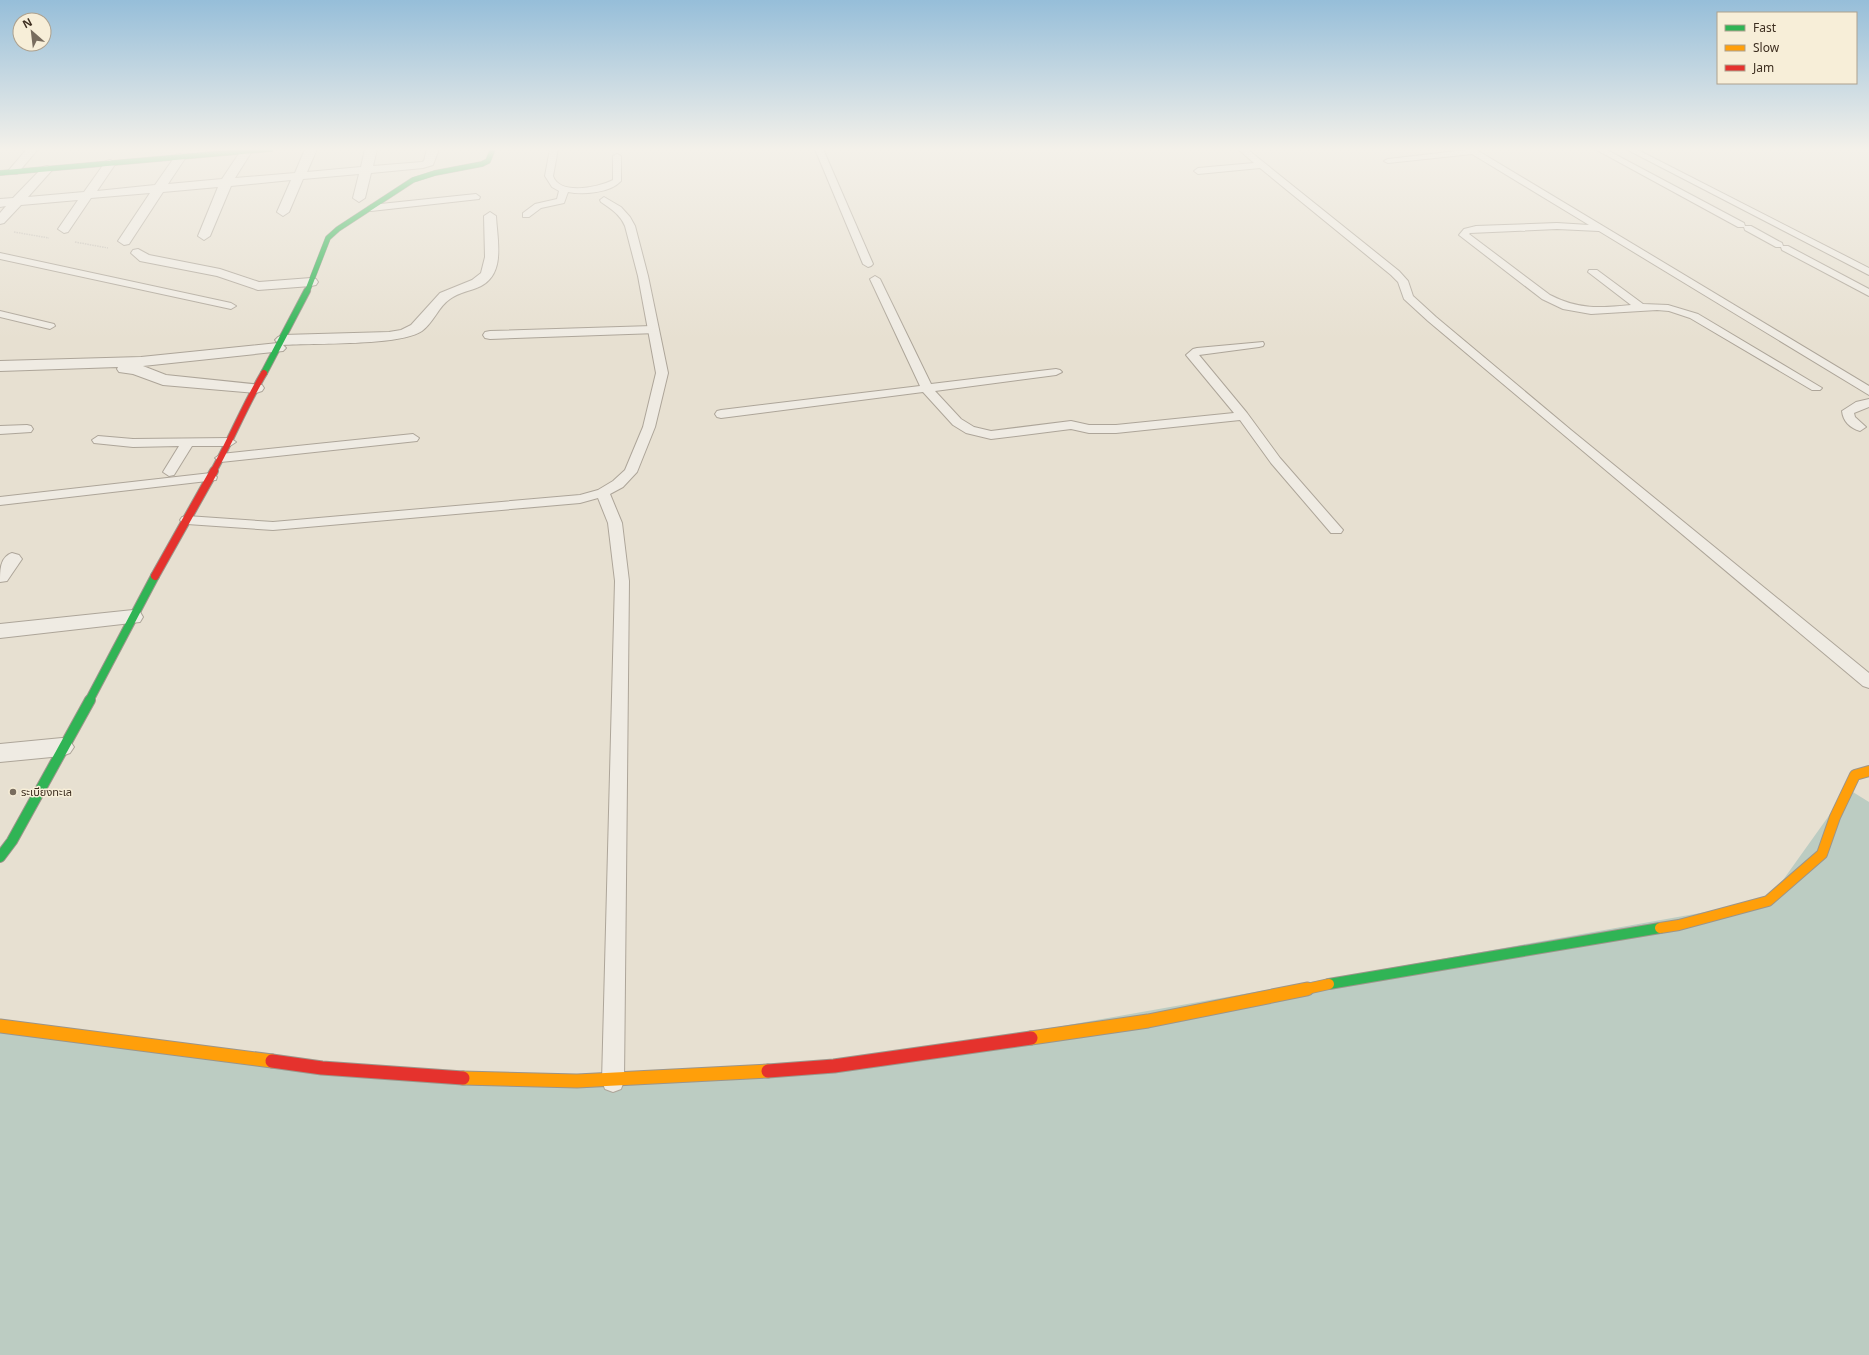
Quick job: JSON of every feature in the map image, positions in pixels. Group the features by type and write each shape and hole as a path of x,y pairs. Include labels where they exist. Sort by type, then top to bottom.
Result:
{"street":[{"path":"0,220 7,212"},
{"path":"64,229 76,212"},
{"path":"124,241 144,212"},
{"path":"204,236 214,212"},
{"path":"0,857 12,841 62,746 108,667 133,617 230,442 246,404 281,344 311,282 328,238 338,229 364,212"},
{"path":"0,366 141,362 281,344 403,335 421,326 446,295 468,287 485,277 490,267 490,216"},
{"path":"138,253 151,259 220,273 258,286 311,282"},
{"path":"490,335 652,330"},
{"path":"0,374 135,369 163,380 256,388"},
{"path":"0,576 12,559"},
{"path":"0,631 133,617"},
{"path":"0,754 62,746"},
{"path":"0,1026 322,1068 506,1081 612,1081 834,1066 1148,1021 1325,985 1679,925 1768,901 1822,854 1835,817 1855,775 1869,771"}],"lane":[{"path":"526,215 530,212"},
{"path":"187,520 241,525 273,526 580,499 603,493 618,484 631,472 648,427 662,373 652,330 643,276 630,226 627,219 620,212"},
{"path":"846,212 868,264"},
{"path":"1320,212 1396,273 1403,281 1408,297 1432,319 1567,433 1869,682"},
{"path":"1573,212 1869,391"},
{"path":"1717,212 1869,294"},
{"path":"1753,212 1869,272"},
{"path":"1599,228 1557,226 1476,229 1467,231 1464,235 1546,298 1558,304 1582,310 1641,307 1667,308 1694,316 1816,388"},
{"path":"0,256 231,306"},
{"path":"1593,272 1641,307"},
{"path":"875,279 927,389 957,422 970,430 991,435 1071,425 1089,429 1116,429 1243,416"},
{"path":"0,314 50,326"},
{"path":"1259,344 1198,351 1192,355 1243,416 1259,441 1280,468 1336,530"},
{"path":"722,414 1056,372"},
{"path":"1860,427 1849,418 1848,411 1860,405 1869,403"},
{"path":"0,430 27,429"},
{"path":"221,458 413,438"},
{"path":"98,440 133,443 230,442"},
{"path":"169,472 188,442"},
{"path":"0,501 211,477"},
{"path":"603,493 615,524 622,581 612,1081"}],"shaded area":[{"path":"1848,789 1869,802 1869,1355 0,1355 0,1029 506,1081 854,1063 1768,901"}],"traffic: fast":[{"path":"264,373 307,292 328,238 338,229 364,212"},
{"path":"0,857 12,841 62,747 105,673 155,576"},
{"path":"1329,984 1660,928"}],"traffic: slow":[{"path":"1660,928 1679,925 1768,901 1822,854 1835,817 1855,775 1869,771"},
{"path":"1031,1038 1148,1021 1329,984"},
{"path":"0,1026 272,1061"},
{"path":"463,1078 577,1081 768,1071"}],"traffic: jam":[{"path":"155,576 230,442 246,404 264,373"},
{"path":"768,1071 834,1066 1031,1038"},
{"path":"272,1061 322,1068 463,1078"}],"place":[{"name":"ระเบียงทะเล","path":"13,792"}]}
